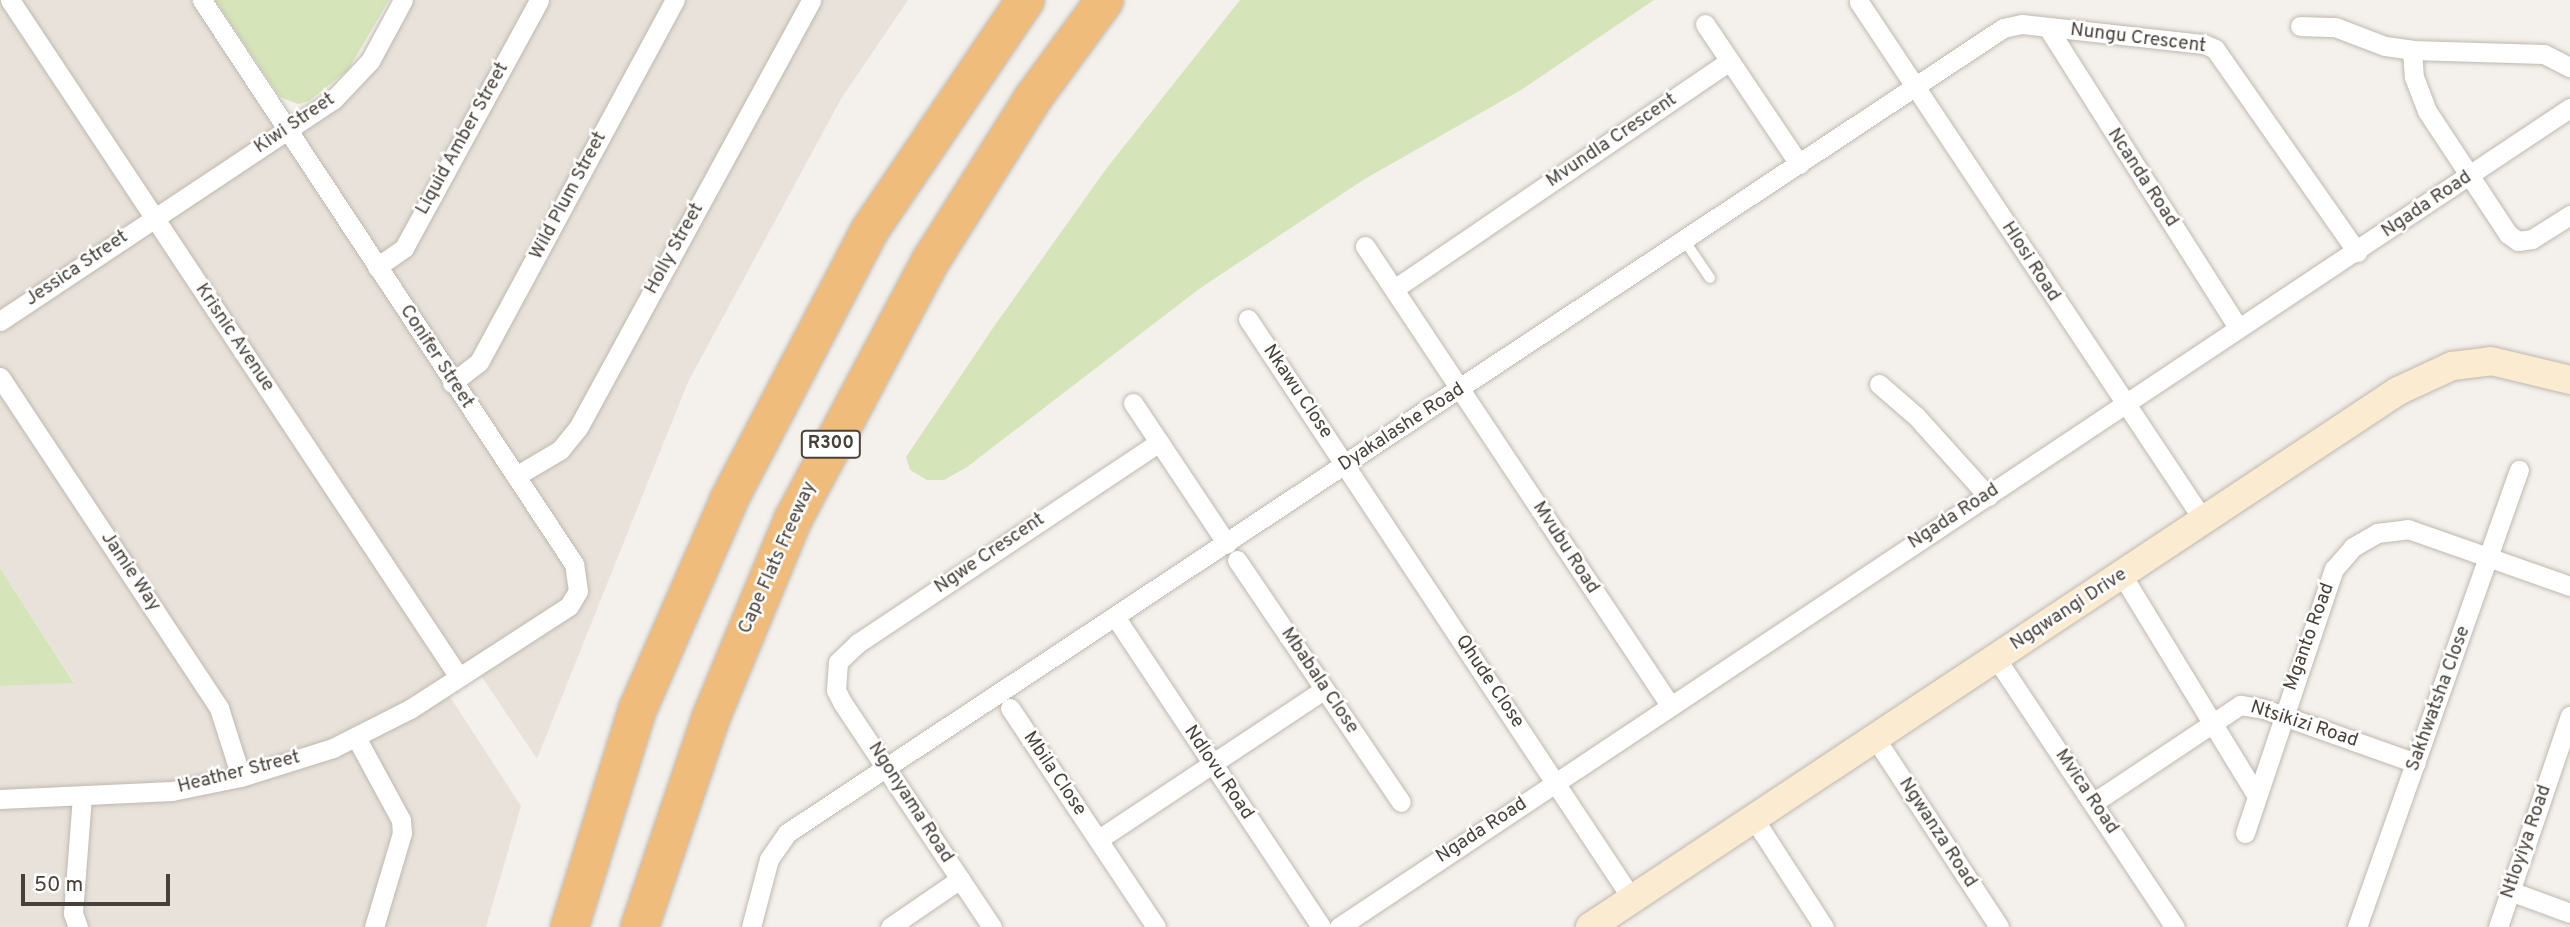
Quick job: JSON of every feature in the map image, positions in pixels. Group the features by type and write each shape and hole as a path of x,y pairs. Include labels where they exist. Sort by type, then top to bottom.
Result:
{"highway":[{"path":"569,927 637,709 729,498 869,229 1025,0"},
{"name":"Cape Flats Freeway","path":"639,927 710,718 793,518 931,259 1033,97 1104,0"}],"street":[{"name":"Krisnic Avenue","path":"10,0 459,677"},
{"name":"Conifer Street","path":"201,0 574,564 578,591 569,606 459,677"},
{"name":"Kiwi Street","path":"154,218 288,130 355,81 403,0"},
{"name":"Liquid Amber Street","path":"377,267 404,248 539,0"},
{"name":"Wild Plum Street","path":"452,383 479,362 675,0"},
{"name":"Holly Street","path":"516,476 560,450 578,428 811,0"},
{"name":"Hlosi Road","path":"1859,2 2204,521"},
{"path":"1705,24 1799,164"},
{"name":"Nungu Crescent","path":"1915,87 2003,28 2022,24 2048,29 2204,44 2215,49 2357,252"},
{"path":"2300,26 2335,27 2385,46 2412,50 2544,54 2570,67"},
{"name":"Ncanda Road","path":"2048,29 2238,327"},
{"path":"2412,50 2419,94 2508,234 2518,241 2532,239 2570,215"},
{"name":"Mvundla Crescent","path":"1394,289 1729,61"},
{"name":"Dyakalashe Road","path":"751,927 777,844 888,766 1116,618 1232,552 1345,466 1915,87"},
{"name":"Ngada Road","path":"1339,927 1988,496 2123,402 2357,252 2570,108"},
{"name":"Jessica Street","path":"0,321 154,218"},
{"path":"1365,246 1461,390"},
{"name":"Nkawu Close","path":"1248,319 1345,466"},
{"name":"Ngqwangi Drive","path":"1590,927 2429,374 2491,361 2570,380"},
{"name":"Jamie Way","path":"0,377 206,686 228,729 241,776"},
{"path":"1879,383 1916,416 1988,496"},
{"name":"Mvubu Road","path":"1461,390 1670,705"},
{"path":"1133,403 1232,552"},
{"name":"Ngwe Crescent","path":"834,677 838,662 858,643 1159,442"},
{"name":"Qhude Close","path":"1345,466 1632,899"},
{"name":"Sakhwatsha Close","path":"2357,927 2491,557 2519,470"},
{"name":"Mganto Road","path":"2245,833 2282,715 2334,569 2353,547 2377,533 2407,529 2570,586"},
{"name":"Mbabala Close","path":"1232,552 1401,802"},
{"path":"2122,575 2257,796"},
{"name":"Ndlovu Road","path":"1116,618 1321,927"},
{"name":"Mvica Road","path":"1996,658 2175,927"},
{"name":"Heather Street","path":"0,799 172,791 241,776 358,739 459,677"},
{"name":"Ngonyama Road","path":"834,677 842,702 888,766 992,927"},
{"path":"1098,839 1323,690"},
{"name":"Ntsikizi Road","path":"2093,803 2240,705 2282,715 2416,763"},
{"name":"Mbila Close","path":"1010,708 1157,927"},
{"name":"Ntloyiya Road","path":"2498,927 2570,716"},
{"name":"Ngwanza Road","path":"1875,738 1999,927"},
{"path":"358,739 401,820 402,834 374,927"},
{"path":"78,927 73,913 82,796"},
{"path":"1754,819 1824,927"},
{"path":"890,927 960,879"},
{"path":"2510,891 2570,913"}],"lane":[{"path":"1684,240 1710,278"}],"shaded area":[{"path":"0,0 200,0 287,130 333,99 403,0 908,0 841,99 688,382 537,759 476,668 443,686 521,806 486,927 0,927 0,686 74,682 0,568"}],"green space":[{"path":"215,0 389,0 348,70 309,101 298,104 280,97"},
{"path":"1240,0 1654,0 1521,90 1363,180 1199,289 967,467 944,480 927,480 910,470 906,457 995,325 1106,169"},
{"path":"0,568 74,683 0,686"}]}
